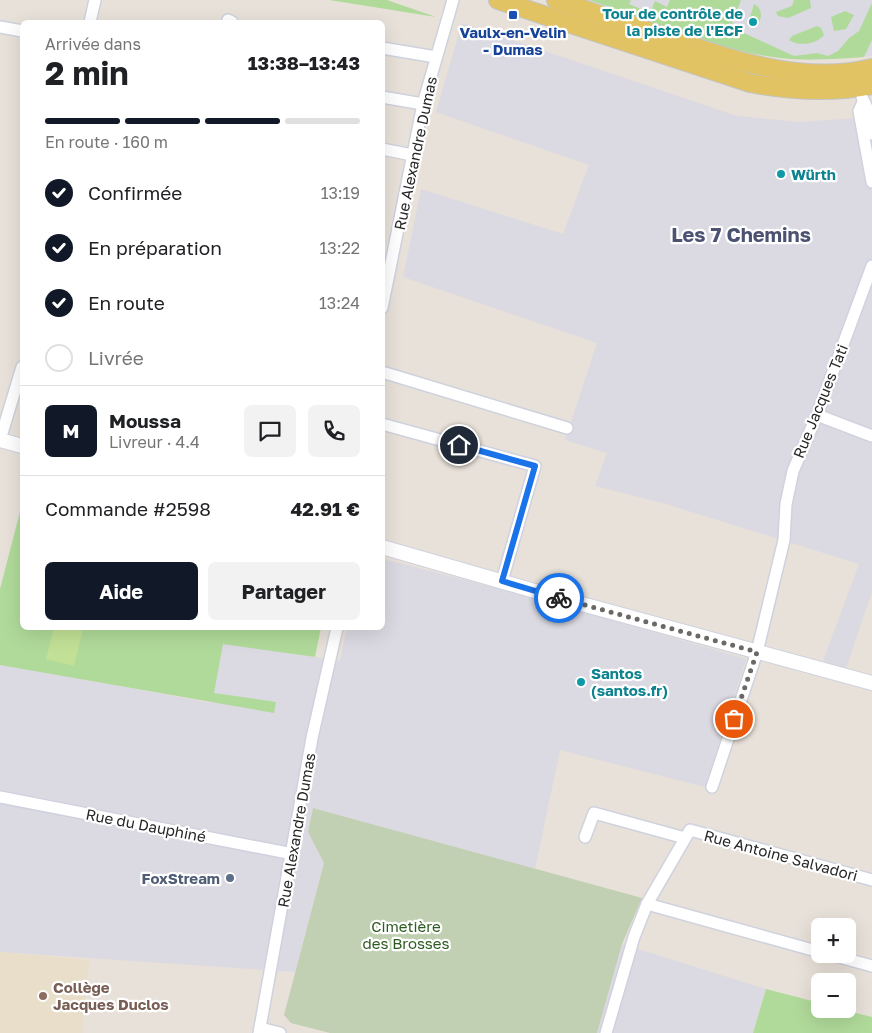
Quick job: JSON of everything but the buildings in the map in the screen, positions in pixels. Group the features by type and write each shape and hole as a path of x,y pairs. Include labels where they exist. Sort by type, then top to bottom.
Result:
{"main road":[{"path":"498,0 750,83 789,89 828,90 865,82"},
{"path":"556,0 742,62 781,70 820,72 865,82"}],"street":[{"path":"90,20 94,0"},
{"name":"Rue Alexandre Dumas","path":"385,293 423,104 453,0"},
{"path":"0,27 20,31"},
{"path":"385,48 436,57"},
{"path":"865,82 872,134"},
{"path":"865,82 859,111 872,182"},
{"path":"385,98 423,104"},
{"path":"385,150 412,155"},
{"name":"Rue Jacques Tati","path":"712,787 757,652 784,540 786,504 793,471 817,415 872,266"},
{"path":"385,373 567,428"},
{"path":"20,374 0,440 20,445"},
{"path":"817,415 872,436"},
{"path":"385,425 535,466 502,581"},
{"path":"385,548 872,683"},
{"name":"Rue Alexandre Dumas","path":"260,1030 312,738 337,630"},
{"name":"Rue du Dauphiné","path":"0,797 292,854"},
{"name":"Rue Antoine Salvadori","path":"585,837 594,813 872,880"},
{"path":"606,1033 634,937 647,904 687,834"},
{"path":"647,904 811,950"},
{"path":"856,962 872,966"},
{"path":"260,1030 280,1033"}],"shaded area":[{"path":"589,0 872,0 872,56 809,60 743,51"},
{"path":"462,23 737,116 800,122 872,117 872,592 846,668 823,661 859,564 666,504 595,486 607,453 565,440 597,343 403,277 421,189 563,234 589,165 436,112"},
{"path":"385,560 532,597 746,659 705,787 560,750 535,869 313,808 308,832 324,863 295,972 0,952 0,664 212,703 223,643 340,661 347,630 385,630"},
{"path":"622,944 766,989 753,1033 597,1033"},
{"name":"Collège Jacques Duclos","path":"0,952 89,960 82,1033 0,1033"}],"green space":[{"path":"329,0 387,0 436,17"},
{"path":"589,0 631,0 629,4 650,13 655,1 667,7 670,0 741,0 731,27 794,56 817,53 828,56 838,51 849,38 859,31 872,3 872,40 864,57 812,60 780,58 731,49 707,42"},
{"path":"794,0 810,0 811,8 788,18 778,16 776,12 792,6"},
{"path":"754,4 761,13 758,25 756,24 757,20 750,17"},
{"path":"845,11 854,15 846,29 834,31 831,17"},
{"path":"817,26 821,28 824,35 817,41 803,44 789,40 792,36"},
{"path":"20,512 20,630 321,630 315,657 223,644 214,693 276,702 274,713 0,665 0,589"},
{"path":"53,630 83,630 74,666 46,659"},
{"name":"Cimetière des Brosses","path":"313,808 642,898 622,944 597,1033 330,1033 291,1023 284,1015 324,863 308,832"},
{"path":"766,989 811,1001 811,1018 856,1018 856,1013 872,1017 872,1033 753,1033"}],"way so far":[{"path":"559,598 757,652 734,719"}],"place":[{"name":"Vaulx-en-Velin - Dumas","path":"513,15"},
{"name":"Tour de contrôle de la piste de l'ECF","path":"753,22"},
{"name":"Würth","path":"781,174"},
{"name":"Santos (santos.fr)","path":"581,682"},
{"name":"FoxStream","path":"230,878"},
{"name":"Collège Jacques Duclos","path":"43,996"}],"district":[{"name":"Les 7 Chemins","path":"741,234"}],"route":[{"path":"459,445 535,466 502,581 559,598"}]}
